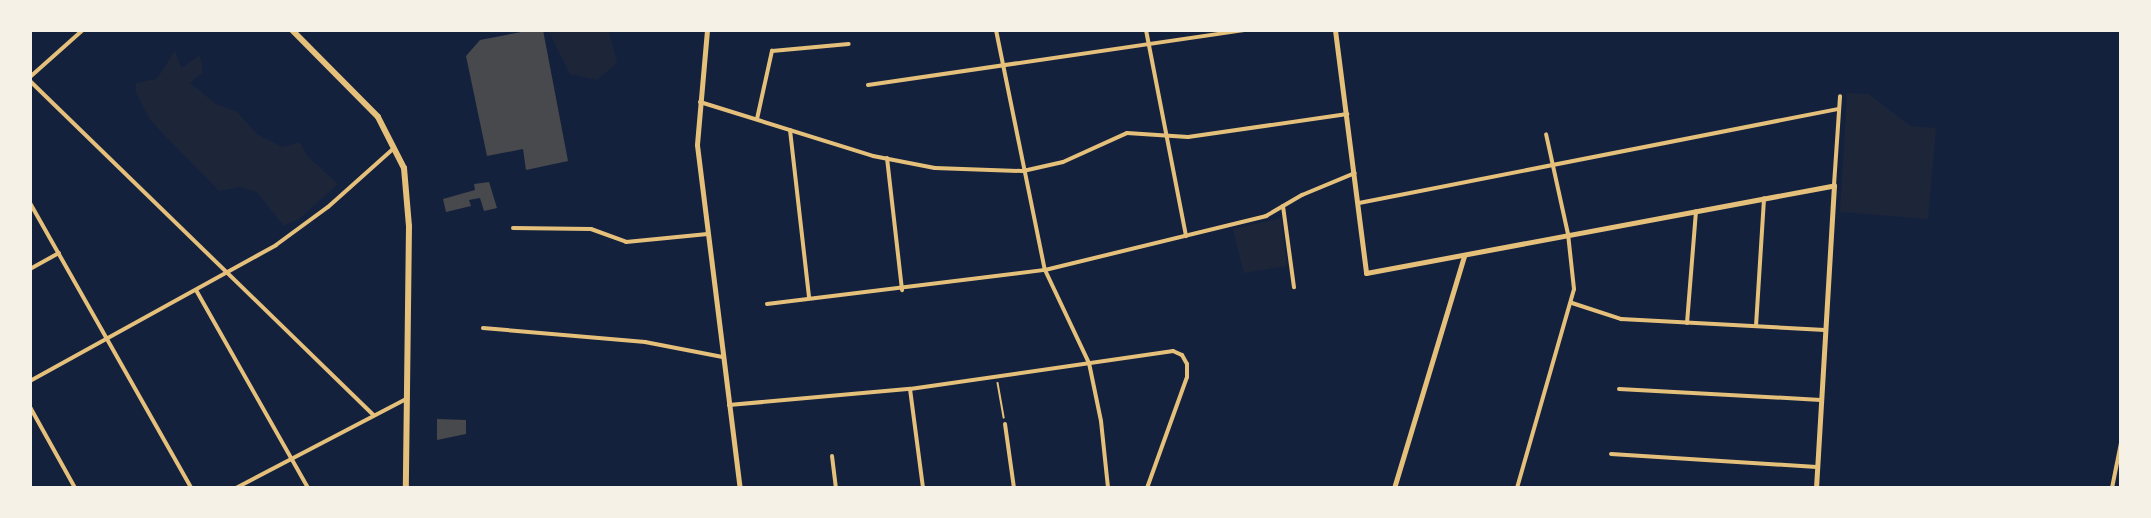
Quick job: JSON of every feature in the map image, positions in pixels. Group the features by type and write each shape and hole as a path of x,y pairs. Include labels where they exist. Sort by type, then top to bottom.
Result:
{"main road":[{"path":"292,30 362,96 396,146 408,187 406,488"}],"street":[{"path":"30,76 83,30"},
{"path":"707,30 697,145 740,488"},
{"path":"996,30 1045,270 1089,363 1101,421 1108,488"},
{"path":"1146,30 1186,236"},
{"path":"867,85 1244,30"},
{"path":"1335,30 1356,173 1366,273 1834,185"},
{"path":"757,119 772,51 849,44"},
{"path":"30,81 374,415"},
{"path":"1816,488 1840,96"},
{"path":"699,102 887,158 935,168 1023,171 1063,162 1127,134 1166,137 1347,114"},
{"path":"1359,203 1553,167 1839,109"},
{"path":"790,130 809,297"},
{"path":"1517,488 1572,303 1575,273 1546,134"},
{"path":"30,381 228,272 328,207 396,146"},
{"path":"887,158 902,290"},
{"path":"767,304 809,297 902,290 1045,270 1266,216 1282,206 1356,173"},
{"path":"1756,327 1764,197"},
{"path":"30,203 191,488"},
{"path":"1282,206 1294,287"},
{"path":"1687,323 1696,210"},
{"path":"513,228 591,230 626,242 708,234"},
{"path":"30,269 59,254"},
{"path":"1394,488 1464,256"},
{"path":"196,290 289,459 308,488"},
{"path":"1572,303 1621,319 1826,330"},
{"path":"483,328 645,342 723,357"},
{"path":"729,405 910,389 1173,351 1182,355 1187,364 1187,377 1147,488"},
{"path":"910,389 923,488"},
{"path":"1619,389 1822,400"},
{"path":"236,488 406,399"},
{"path":"30,407 75,488"},
{"path":"1005,424 1014,488"},
{"path":"2112,488 2121,443"},
{"path":"1611,454 1818,467"},
{"path":"832,456 836,488"}],"path":[{"path":"998,377 1005,424"}],"shaded area":[{"path":"548,30 609,32 617,63 597,80 570,74"},
{"path":"175,51 181,68 200,55 203,72 190,83 216,104 237,112 257,134 282,147 300,142 307,156 338,184 299,219 284,226 257,192 240,187 219,191 151,121 136,92 136,83 157,79"},
{"path":"1847,93 1869,94 1910,126 1936,128 1928,219 1840,212"},
{"path":"1281,218 1287,266 1244,273 1233,229"}],"building":[{"path":"543,30 568,161 526,170 523,149 487,156 466,56 480,40"},
{"path":"489,182 497,208 484,211 480,198 469,200 471,206 446,212 443,199 475,190 474,184"},
{"path":"437,419 466,420 466,434 437,440"}]}
